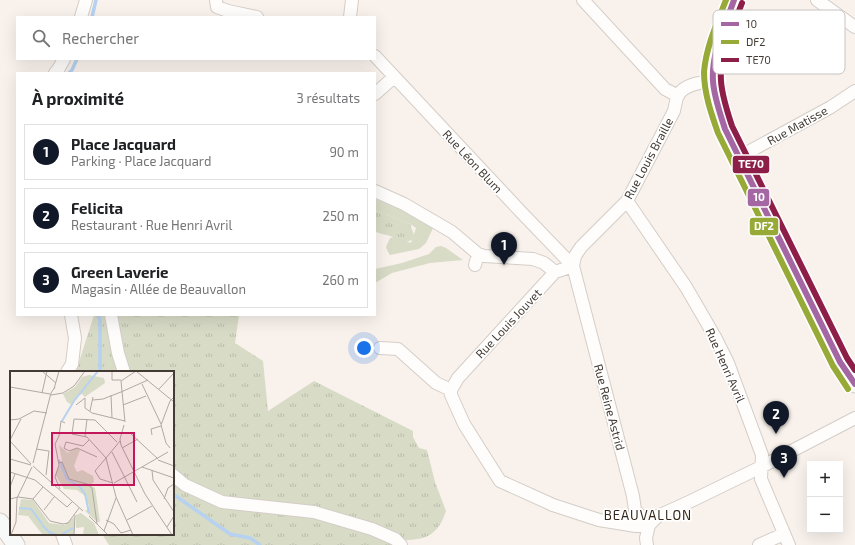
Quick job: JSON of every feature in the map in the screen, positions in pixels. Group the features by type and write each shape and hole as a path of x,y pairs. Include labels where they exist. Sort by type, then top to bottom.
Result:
{"main road":[{"path":"730,10 734,0"},
{"path":"713,74 715,96 725,129 840,362 855,384"},
{"path":"0,522 16,545"}],"street":[{"path":"81,16 86,0"},
{"path":"350,16 352,0"},
{"path":"583,0 665,89 678,96 683,89 703,82 713,81"},
{"path":"817,0 831,10"},
{"path":"217,3 228,12 251,16"},
{"path":"845,20 855,27"},
{"name":"Rue Léon Blum","path":"376,57 572,266"},
{"path":"56,72 63,60"},
{"path":"376,93 394,77"},
{"name":"Rue Matisse","path":"739,157 855,91"},
{"name":"Rue Louis Braille","path":"572,266 575,256 581,247 627,201 674,111 678,96"},
{"path":"376,190 404,204 452,232 476,259 484,256 533,259 544,263 555,272"},
{"name":"Rue Henri Avril","path":"627,201 686,287 716,337 762,455 761,479 786,540"},
{"path":"544,263 558,250"},
{"name":"Rue Louis Jouvet","path":"451,390 458,378 555,272 572,266"},
{"name":"Rue Reine Astrid","path":"572,266 633,496 635,510 649,525"},
{"path":"68,371 72,364 75,338 74,316"},
{"path":"111,316 118,353 124,371"},
{"path":"380,348 398,348 436,383 451,390 451,395 464,424 500,481 553,505 599,520 636,526 649,525"},
{"path":"647,545 646,538 649,525 658,516 761,467 855,418"},
{"path":"174,476 185,485 222,502 314,512 372,529 395,539 401,545"},
{"path":"62,535 66,545"},
{"path":"760,545 786,540"}],"green space":[{"path":"376,199 401,210 433,228 426,243 419,249 390,255 386,247 390,238 394,237 411,243 416,228 410,224 376,210"},
{"path":"376,210 410,224 414,235 412,240 406,242 376,232"},
{"path":"441,246 446,248 463,260 430,263 392,273 376,282 376,269 402,263 429,254 436,247"},
{"path":"94,316 239,316 235,343 263,361 268,411 314,381 413,431 413,437 419,448 427,450 435,482 446,511 443,519 432,534 413,540 402,540 403,545 109,545 103,535 174,535 174,371 75,371 78,365"}],"waterway":[{"path":"92,16 96,0"},
{"path":"70,72 77,60"},
{"path":"98,316 100,320 100,371"},
{"path":"174,495 230,534 250,538 260,545"}],"transit line":[{"name":"DF2","path":"722,10 726,0"},
{"name":"10","path":"730,10 734,0"},
{"name":"TE70","path":"739,10 742,3"},
{"name":"DF2","path":"713,32 705,63 704,80 710,110 718,133 833,366 848,389"},
{"name":"10","path":"713,74 715,93 725,129 840,362 855,384"},
{"name":"TE70","path":"721,74 724,98 732,126 847,358 855,370"}],"place":[{"name":"Place Jacquard","path":"504,265"},
{"name":"Felicita","path":"776,434"},
{"name":"Green Laverie","path":"784,478"}],"district":[{"name":"BEAUVALLON","path":"648,515"}]}
